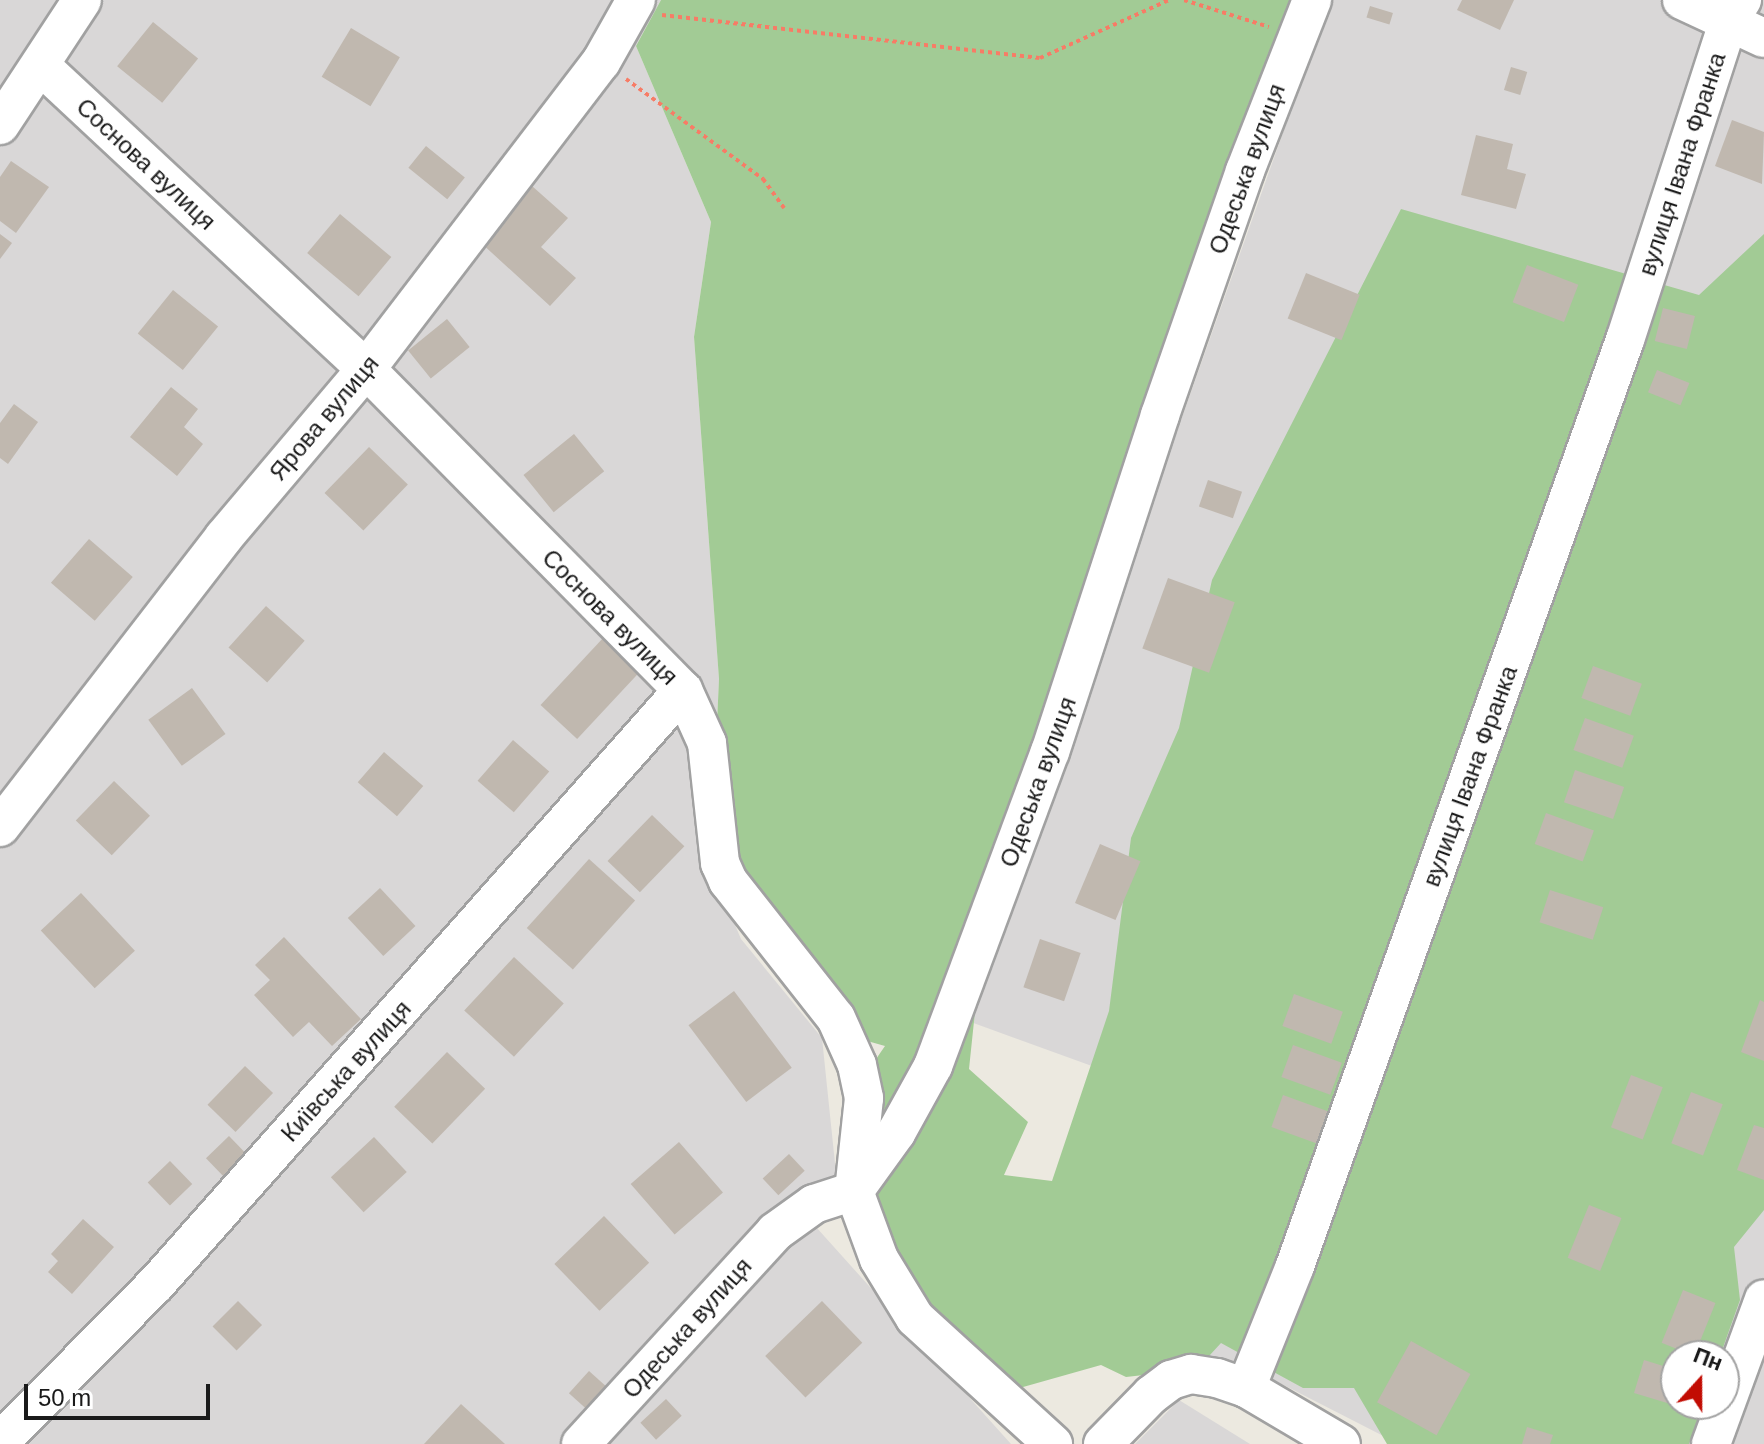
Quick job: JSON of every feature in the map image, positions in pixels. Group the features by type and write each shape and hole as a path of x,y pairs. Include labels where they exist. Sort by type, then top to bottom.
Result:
{"street":[{"path":"0,125 82,0"},
{"name":"Одеська вулиця","path":"581,1444 775,1232 814,1204 854,1191 896,1133 933,1066 1050,752 1160,415 1295,35 1312,0"},
{"path":"1682,0 1736,10 1764,38"},
{"name":"Ярова вулиця","path":"0,827 224,537 366,369 601,62 634,6"},
{"name":"вулиця Івана Франка","path":"1246,1388 1295,1266 1625,340 1736,10"},
{"name":"Соснова вулиця","path":"41,66 366,369 683,690 707,743 720,863 728,881 836,1018 857,1065 864,1098 854,1191 879,1259 915,1318 1053,1444"},
{"name":"Київська вулиця","path":"0,1442 156,1284 683,690"},
{"path":"1711,1444 1764,1299"},
{"path":"1103,1444 1171,1380 1191,1374 1217,1378 1246,1388 1341,1444"}],"path":[{"path":"634,6 1040,58 1169,0"},
{"path":"1184,0 1295,35"},
{"path":"601,62 763,179 784,208"}],"shaded area":[{"path":"0,0 661,0 636,46 711,222 694,337 719,679 717,723 696,833 741,939 822,1038 836,1173 816,1227 1011,1444 0,1444"},
{"path":"1330,0 1764,0 1764,1444 1399,1444 1266,1376 1171,1355 1125,1078 968,1021"},
{"path":"1179,1400 1250,1444 1135,1444"}],"green space":[{"path":"661,0 1301,0 990,869 969,1069 1028,1122 1004,1175 1052,1181 1109,1011 1131,838 1179,728 1212,580 1401,209 1699,295 1764,234 1764,1210 1734,1247 1740,1300 1726,1340 1660,1340 1660,1420 1697,1420 1689,1444 1387,1444 1354,1388 1303,1388 1221,1343 1197,1369 1126,1377 1101,1365 1016,1389 877,1283 865,1075 885,1046 839,1033 745,912 717,723 719,679 694,337 711,222 636,46"}],"building":[{"path":"1462,0 1514,0 1500,30 1457,10"},
{"path":"1370,6 1393,13 1389,24 1366,17"},
{"path":"153,22 198,59 162,103 117,66"},
{"path":"351,28 400,57 371,106 322,77"},
{"path":"1511,67 1527,72 1520,95 1504,90"},
{"path":"1732,120 1764,132 1762,184 1715,166"},
{"path":"1476,135 1513,144 1507,169 1526,174 1516,209 1461,195"},
{"path":"426,146 465,177 447,199 408,168"},
{"path":"11,161 49,187 16,233 0,221 0,177"},
{"path":"532,186 568,218 541,247 576,278 550,306 480,242"},
{"path":"340,214 391,257 359,296 307,253"},
{"path":"0,234 12,243 0,259"},
{"path":"1527,265 1578,285 1564,322 1513,302"},
{"path":"1306,273 1360,295 1341,340 1288,318"},
{"path":"173,290 218,327 183,370 138,334"},
{"path":"1663,308 1695,316 1687,349 1655,341"},
{"path":"447,319 470,347 431,378 408,350"},
{"path":"1657,370 1689,383 1680,405 1648,392"},
{"path":"171,387 198,409 184,427 203,444 177,476 130,437"},
{"path":"14,404 38,422 8,464 0,458 0,423"},
{"path":"574,434 604,471 554,512 523,475"},
{"path":"369,447 408,485 363,531 325,493"},
{"path":"1208,480 1242,492 1233,518 1199,506"},
{"path":"89,539 133,577 95,621 51,583"},
{"path":"1168,578 1235,602 1209,673 1142,648"},
{"path":"266,606 305,641 267,682 229,648"},
{"path":"604,637 641,671 577,739 541,705"},
{"path":"1593,666 1642,684 1630,716 1581,698"},
{"path":"192,688 226,734 182,766 148,720"},
{"path":"1585,718 1634,736 1622,768 1573,750"},
{"path":"513,740 549,771 514,812 478,781"},
{"path":"384,752 423,786 397,816 358,782"},
{"path":"1575,770 1624,787 1613,819 1564,802"},
{"path":"114,781 150,816 112,855 76,821"},
{"path":"1546,813 1594,830 1583,861 1535,844"},
{"path":"652,815 684,846 640,892 608,861"},
{"path":"1100,844 1141,861 1115,920 1075,903"},
{"path":"589,859 635,900 573,970 527,928"},
{"path":"380,888 415,926 383,956 348,918"},
{"path":"1550,890 1603,907 1593,940 1539,922"},
{"path":"81,893 135,951 95,988 41,931"},
{"path":"284,937 361,1019 332,1046 309,1022 293,1037 254,995 270,980 255,965"},
{"path":"1040,939 1081,953 1064,1001 1023,987"},
{"path":"514,957 564,1003 514,1057 464,1010"},
{"path":"734,991 792,1068 746,1102 688,1025"},
{"path":"1294,994 1343,1012 1331,1044 1282,1026"},
{"path":"1760,1000 1764,1002 1764,1061 1741,1052"},
{"path":"1293,1045 1342,1063 1330,1095 1281,1077"},
{"path":"447,1052 485,1089 432,1143 394,1107"},
{"path":"245,1066 273,1093 236,1132 207,1105"},
{"path":"1631,1075 1663,1087 1643,1139 1611,1127"},
{"path":"1691,1092 1723,1104 1703,1156 1671,1143"},
{"path":"1283,1095 1332,1113 1320,1145 1271,1127"},
{"path":"1754,1125 1764,1128 1764,1180 1737,1170"},
{"path":"229,1136 251,1159 228,1181 206,1158"},
{"path":"374,1137 407,1172 364,1212 331,1177"},
{"path":"679,1142 723,1193 675,1235 631,1184"},
{"path":"789,1154 805,1171 778,1195 763,1179"},
{"path":"170,1161 192,1184 170,1206 148,1183"},
{"path":"1589,1205 1621,1218 1600,1271 1568,1258"},
{"path":"604,1216 649,1263 600,1311 554,1264"},
{"path":"83,1219 114,1247 72,1294 48,1272 58,1261 51,1254"},
{"path":"1683,1290 1715,1303 1701,1340 1663,1340"},
{"path":"238,1301 262,1325 237,1350 213,1326"},
{"path":"822,1301 862,1343 805,1398 765,1356"},
{"path":"1411,1341 1470,1374 1437,1435 1377,1402"},
{"path":"1644,1360 1660,1365 1660,1401 1634,1393"},
{"path":"589,1371 607,1387 587,1409 569,1393"},
{"path":"666,1399 682,1416 656,1440 640,1423"},
{"path":"461,1404 505,1444 424,1444"},
{"path":"1527,1427 1553,1435 1550,1444 1522,1444"}]}
